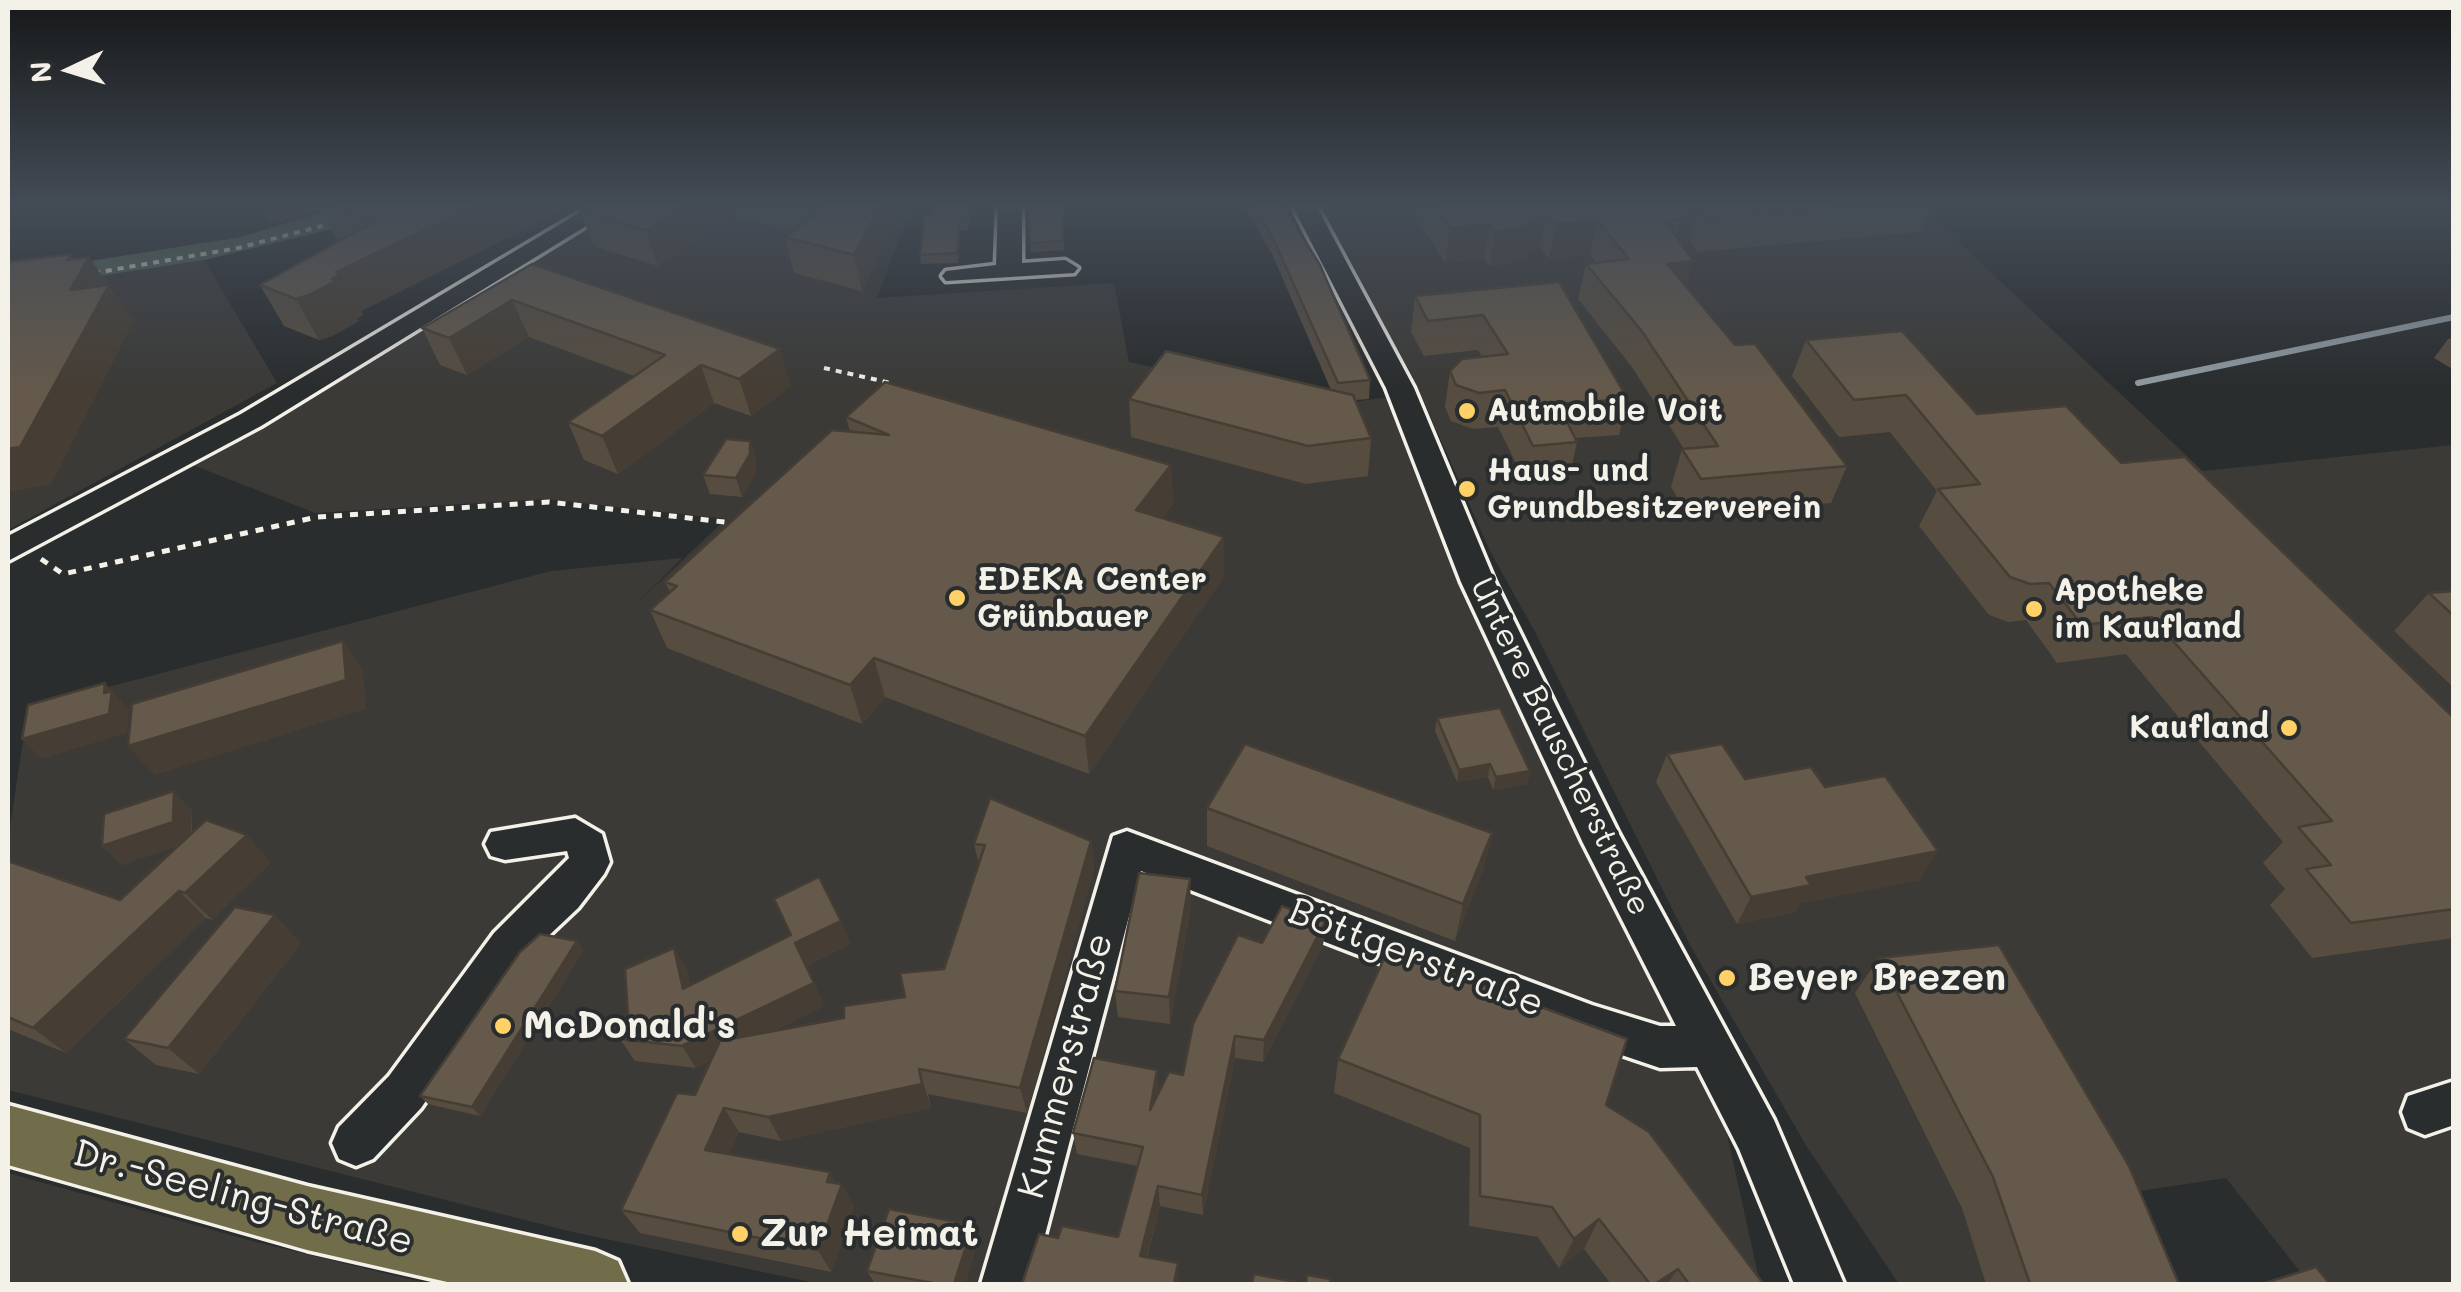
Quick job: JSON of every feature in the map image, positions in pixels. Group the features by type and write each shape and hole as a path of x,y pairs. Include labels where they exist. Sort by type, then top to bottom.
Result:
{"main road":[{"name":"Dr.-Seeling-Straße","path":"8,1135 307,1218 595,1284"}],"street":[{"path":"12,547 251,420 505,267"},
{"path":"1009,267 1009,272"},
{"name":"Untere Bauscherstraße","path":"1337,267 1400,388 1456,532 1603,843 1758,1136 1819,1284"},
{"path":"955,276 1065,268"},
{"path":"356,1143 405,1092 508,946 563,896 590,862 588,846 575,834 505,844"},
{"name":"Böttgerstraße","path":"1127,848 1660,1048 1710,1046"},
{"name":"Kummerstraße","path":"1006,1284 1127,848"}],"path":[{"path":"91,274 129,267"},
{"path":"824,368 894,384"},
{"path":"12,547 63,574 316,517 549,502 734,523"}],"shaded area":[{"path":"156,267 208,267 277,383 8,530 8,290"},
{"path":"525,267 888,267 877,298 1114,283 1129,362 1330,405 1389,397 1480,605 1724,1120 1760,1284 820,1284 573,1232 8,1090 8,840 28,708 551,571 682,558 637,603 726,519 546,499 315,513 193,465 359,370"},
{"path":"1350,267 1985,267 2203,471 2453,445 2453,1284 2310,1284 2226,1178 2113,1195 2149,1284 1899,1284 1807,1147 1690,945 1535,632 1490,551 1413,377"},
{"path":"8,1173 252,1241 429,1284 8,1284"}],"green space":[{"path":"50,267 156,267 8,290 8,274"}],"building":[{"path":"8,267 83,267 70,290 109,285 20,447 8,449"},
{"path":"292,267 346,267 336,272 341,274 332,279 337,280 296,299 260,285"},
{"path":"526,267 542,267 780,349 739,379 701,365 602,436 568,422 665,355 512,300 449,338 422,328"},
{"path":"1286,267 1321,267 1370,380 1338,383"},
{"path":"1589,267 1670,267 1735,345 1755,344 1847,466 1701,479 1682,449 1718,446 1641,330"},
{"path":"1559,282 1628,399 1558,404 1577,442 1533,446 1505,390 1479,393 1456,385 1450,371 1462,359 1508,354 1483,315 1428,321 1415,296"},
{"name":"Kaufland","path":"1902,331 1977,414 2066,406 2121,463 2185,457 2454,718 2454,909 2351,923 2306,869 2331,865 2298,827 2332,821 2152,617 2082,625 2049,583 2030,584 2010,577 1938,489 1980,484 1906,395 1854,400 1806,340"},
{"path":"1166,351 1353,395 1371,438 1308,446 1129,399"},
{"name":"EDEKA Center Grünbauer","path":"885,382 1171,465 1136,510 1224,537 1085,736 874,658 850,685 650,610 677,586 665,582 832,430 889,435 846,417"},
{"path":"726,439 750,441 750,454 736,478 703,475"},
{"path":"2454,591 2454,616 2429,593"},
{"path":"343,641 346,680 128,746 132,704"},
{"path":"105,683 104,693 112,691 109,714 22,739 28,705"},
{"path":"1500,708 1530,771 1496,777 1490,764 1459,770 1437,718"},
{"path":"1245,744 1492,833 1463,904 1207,808"},
{"path":"1722,744 1745,779 1811,767 1825,787 1885,776 1938,851 1806,877 1811,885 1751,897 1667,754"},
{"path":"174,791 173,822 102,846 104,814"},
{"path":"990,798 1091,841 1020,1088 919,1069 922,1084 768,1117 724,1108 705,1150 830,1172 827,1182 842,1184 818,1250 621,1210 677,1093 695,1095 720,1041 844,1018 844,1006 905,997 900,973 944,969 985,845 974,844"},
{"path":"206,820 247,835 185,893 179,891 33,1028 8,1017 8,861 120,900"},
{"path":"1139,873 1190,879 1169,997 1115,991"},
{"path":"819,877 841,921 795,943 814,983 682,1046 620,1039 628,1016 625,969 674,948 683,989 791,935 774,899"},
{"path":"1282,906 1325,922 1264,1040 1235,1036 1202,1195 1158,1186 1140,1256 1178,1263 1174,1284 1022,1284 1039,1234 1058,1238 1062,1226 1118,1237 1143,1147 1073,1133 1094,1058 1157,1070 1150,1110 1169,1072 1183,1075 1193,1024 1238,935 1262,943"},
{"path":"235,907 275,915 168,1048 124,1039"},
{"name":"McDonald's","path":"540,934 577,941 472,1107 420,1096 520,952"},
{"path":"1999,945 2129,1166 2179,1284 2030,1284 1993,1177 1879,958"},
{"path":"1388,950 1627,1039 1606,1105 1649,1132 1762,1282 1689,1284 1678,1269 1650,1284 1599,1219 1574,1239 1552,1207 1480,1196 1480,1115 1338,1059"},
{"path":"889,1209 973,1225 954,1284 867,1271"},
{"path":"2316,1267 2330,1284 2262,1284"},
{"path":"1254,1274 1306,1284 1252,1284"},
{"path":"1307,1275 1330,1279 1330,1284 1306,1284"}],"waterway":[{"path":"2138,383 2454,317"}],"place":[{"name":"Autmobile Voit","path":"1467,411"},
{"name":"Haus- und Grundbesitzerverein","path":"1467,489"},
{"name":"EDEKA Center Grünbauer","path":"957,598"},
{"name":"Apotheke im Kaufland","path":"2034,609"},
{"name":"Kaufland","path":"2289,728"},
{"name":"Beyer Brezen","path":"1727,978"},
{"name":"McDonald's","path":"503,1026"},
{"name":"Zur Heimat","path":"740,1234"}]}
